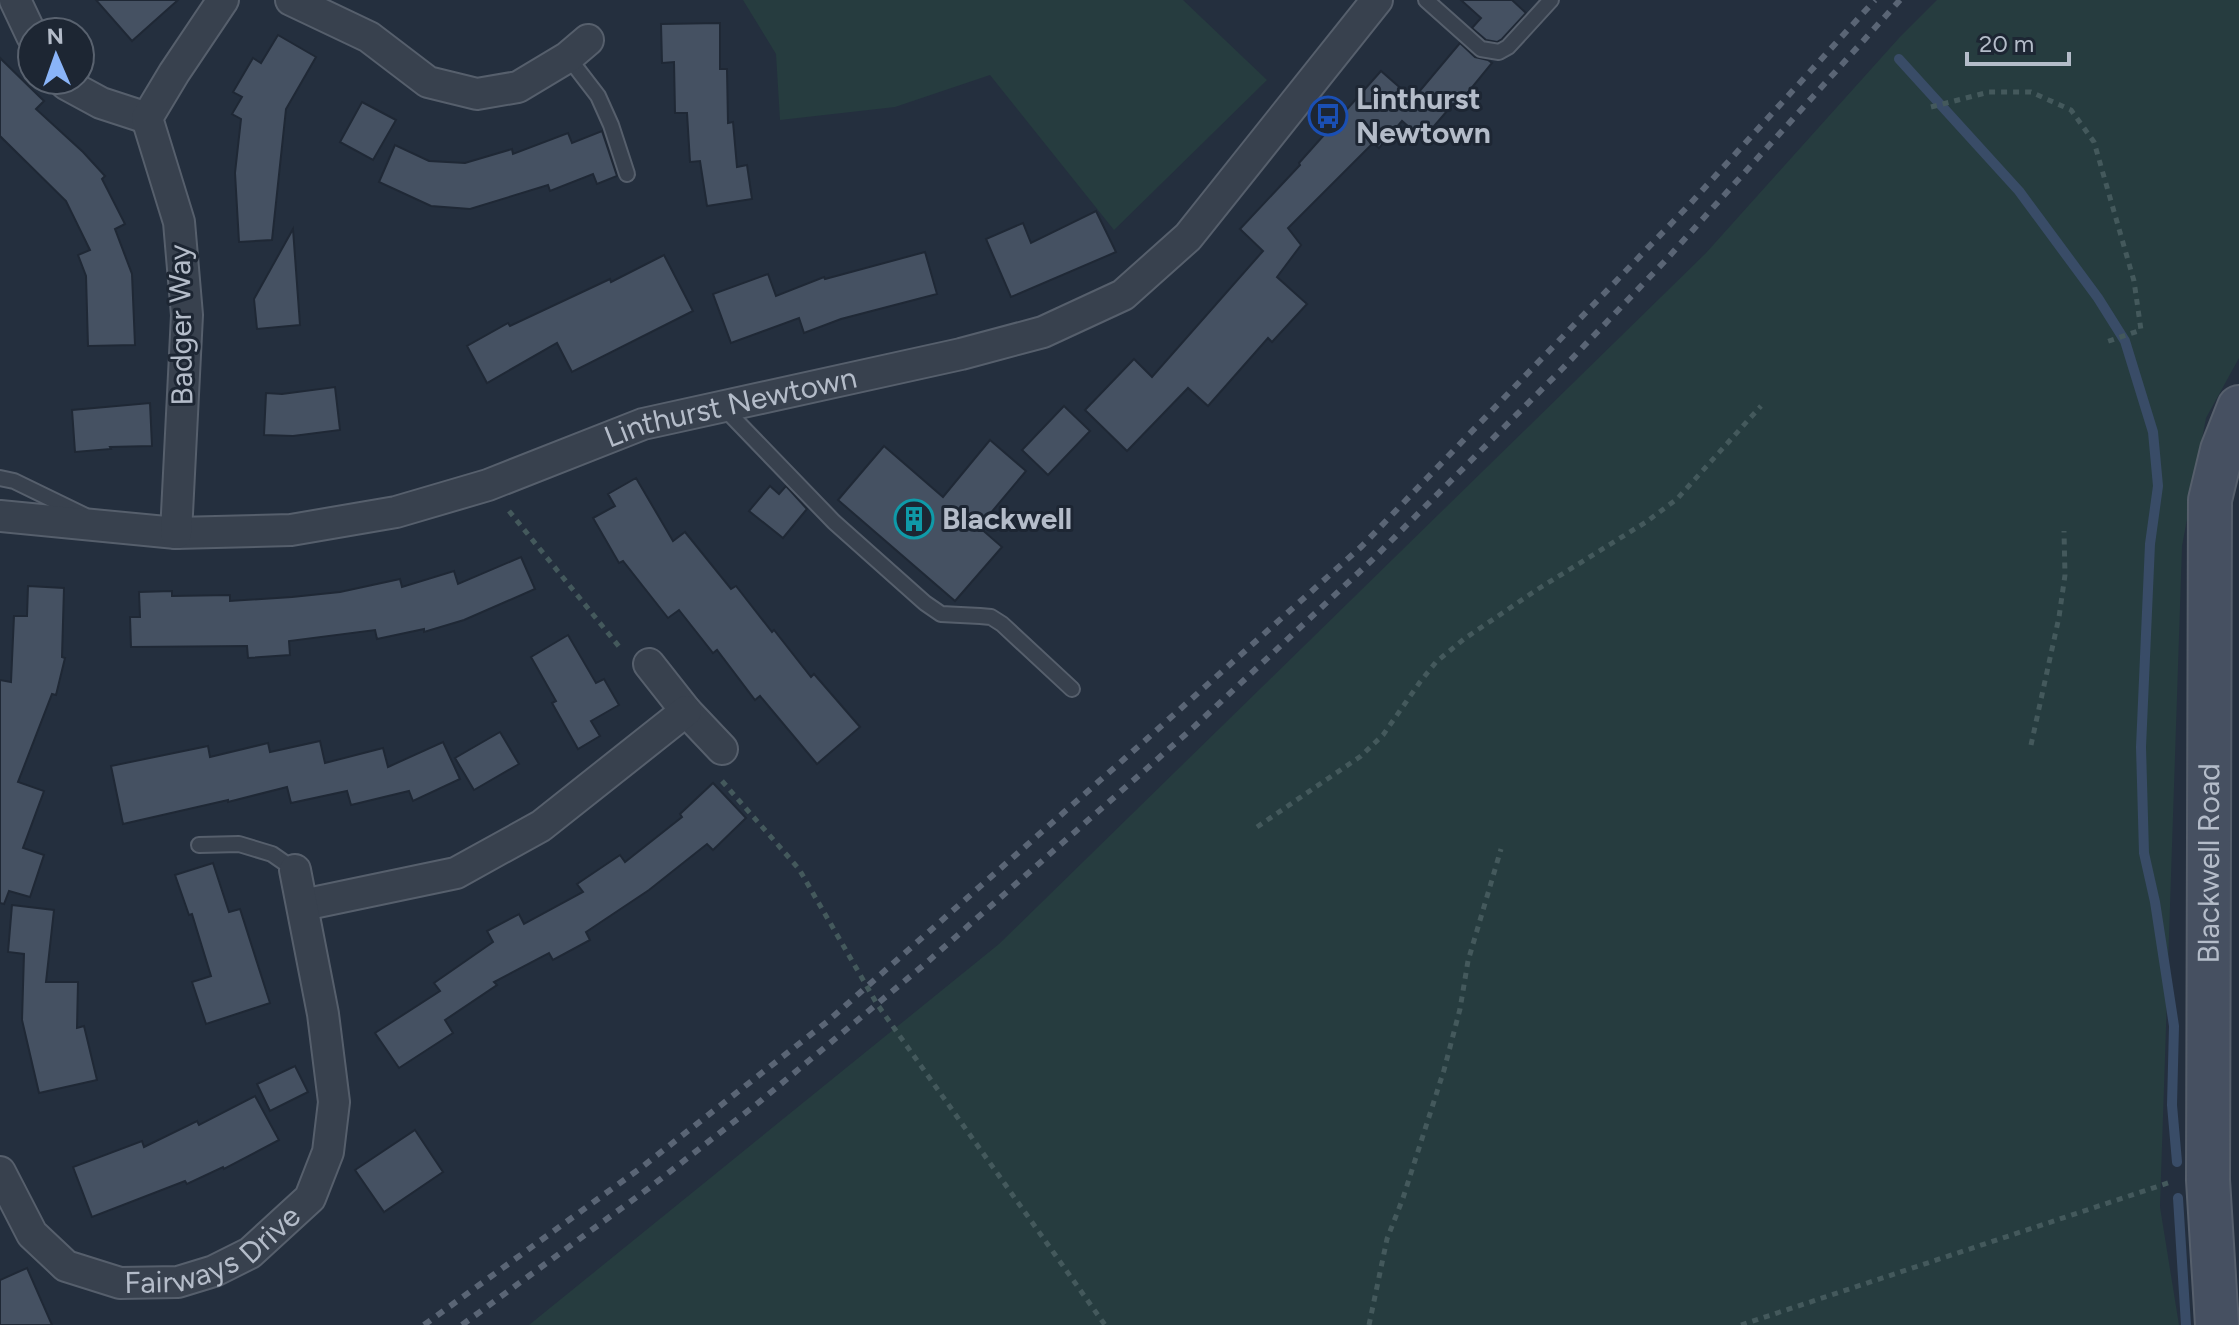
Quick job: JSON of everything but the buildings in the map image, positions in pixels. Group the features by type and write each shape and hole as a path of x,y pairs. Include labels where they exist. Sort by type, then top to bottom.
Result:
{"street":[{"path":"88,96 147,118 223,0"},
{"path":"291,0 369,37 428,82 477,94 518,87 578,48"},
{"name":"Linthurst Newtown","path":"0,516 176,533 291,530 396,512 488,485 643,424 961,354 1043,332 1123,295 1188,237 1377,0"},
{"name":"Badger Way","path":"147,118 179,222 187,315 176,533"},
{"name":"Blackwell Road","path":"2217,1325 2208,1180 2210,500 2222,450 2239,407"},
{"path":"649,664 686,711 722,749"},
{"path":"303,905 456,873 541,826 686,711"},
{"name":"Fairways Drive","path":"0,1173 32,1234 66,1266 120,1283 178,1282 214,1271 250,1253 310,1198 328,1152 334,1102 323,1014 295,870"}],"lane":[{"path":"1426,0 1481,49 1499,52 1508,47 1551,0"},
{"path":"578,48 611,125 627,174"},
{"path":"722,406 834,522 925,603 941,614 991,617 1072,689"},
{"path":"0,478 14,481 108,526"},
{"path":"199,845 239,844 272,854 295,870"}],"path":[{"path":"1931,107 1989,92 2031,92 2071,110 2094,142 2134,281 2141,330 2106,342"},
{"path":"1257,827 1361,756 1383,735 1436,662 1464,639 1677,499 1761,406"},
{"path":"488,485 636,668 649,664"},
{"path":"2031,745 2059,617 2065,575 2064,531"},
{"path":"722,749 707,763 799,869 877,1004 1105,1325"},
{"path":"1369,1325 1387,1239 1444,1070 1460,1009 1468,961 1501,849"},
{"path":"1741,1325 2177,1180 2208,1180"}],"green space":[{"path":"743,0 1183,0 1267,80 1114,230 990,75 895,107 780,120 776,54"},
{"path":"1937,0 2239,0 2239,358 2206,418 2182,546 2160,1207 2179,1325 529,1325 999,944 1706,253 1899,38"}],"waterway":[{"path":"1899,59 2019,191 2098,298 2125,341 2153,432 2158,486 2150,544 2141,747 2144,853 2155,902 2174,1026 2172,1105 2177,1162"},
{"path":"2178,1198 2186,1325"}],"railway":[{"path":"424,1325 642,1167 828,1021 1362,546 1689,205 1875,0"},
{"path":"462,1325 649,1188 758,1103 925,964 1195,726 1372,560 1562,369 1664,262 1900,0"}],"place":[{"name":"Linthurst Newtown","path":"1328,116"},
{"name":"Blackwell","path":"914,519"}]}
